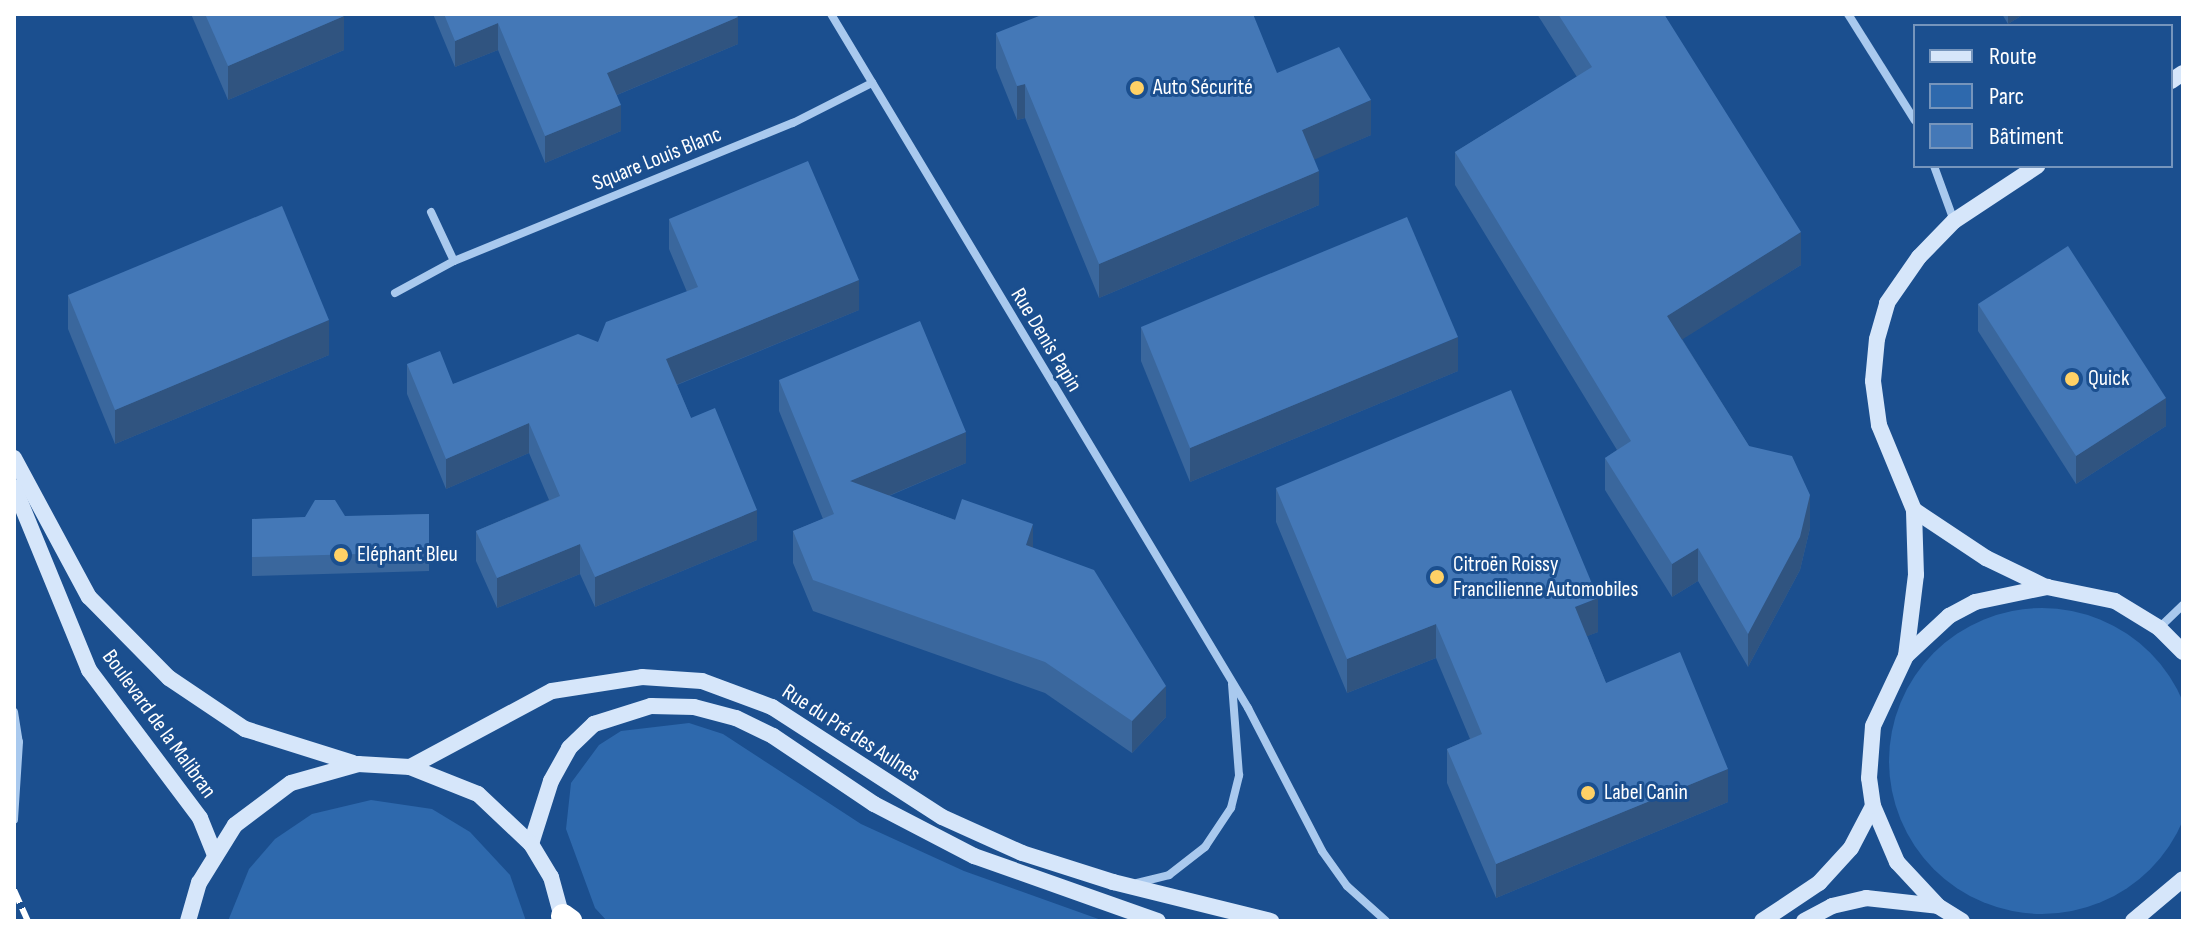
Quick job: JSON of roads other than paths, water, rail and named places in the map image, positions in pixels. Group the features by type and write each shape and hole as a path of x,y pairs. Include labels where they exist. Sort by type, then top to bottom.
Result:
{"street":[{"name":"Rue Denis Papin","path":"831,14 1232,683 1322,851 1347,886 1386,921"},
{"path":"1848,14 1913,118"},
{"name":"Square Louis Blanc","path":"395,293 454,261 793,123 872,83"},
{"path":"1935,168 1954,221"},
{"path":"1962,921 1938,906 1897,862 1873,806 1873,726 1906,656 1916,575 1914,510 1879,425 1873,381 1877,339 1887,303 1919,257 1954,221 2034,168"},
{"path":"431,212 454,261"},
{"name":"Boulevard de la Malibran","path":"14,458 89,597 158,668 245,729 358,764"},
{"name":"Boulevard de la Malibran","path":"14,487 89,670 200,818 214,853"},
{"path":"1914,510 1986,558 2047,587 2115,601 2159,628 2183,652"},
{"path":"1906,656 1949,616 1975,602 2047,587"},
{"path":"2159,628 2183,605"},
{"name":"Rue du Pré des Aulnes","path":"410,767 552,691 612,679 702,681 772,707 942,817 1022,853 1113,882 1271,921"},
{"name":"Rue Denis Papin","path":"1113,882 1169,875 1219,830 1239,775 1232,683"},
{"name":"Rue du Pré des Aulnes","path":"531,844 551,781 569,748 594,724 651,706 694,707 736,718 773,736 874,804 974,856 1158,921"},
{"path":"14,712 19,742 14,820"},
{"path":"188,921 214,853 262,801 291,783 358,764 410,767 478,794 531,844 551,877 565,919"},
{"path":"1762,921 1796,901 1851,848 1873,806"},
{"path":"2133,921 2183,879"},
{"path":"1804,921 1832,906 1866,898 1938,906"}],"railway":[{"path":"14,890 28,921"}],"place":[{"name":"Auto Sécurité","path":"1137,88"},
{"name":"Quick","path":"2072,379"},
{"name":"Eléphant Bleu","path":"341,555"},
{"name":"Citroën Roissy Francilienne Automobiles","path":"1437,577"},
{"name":"Label Canin","path":"1588,793"}]}
